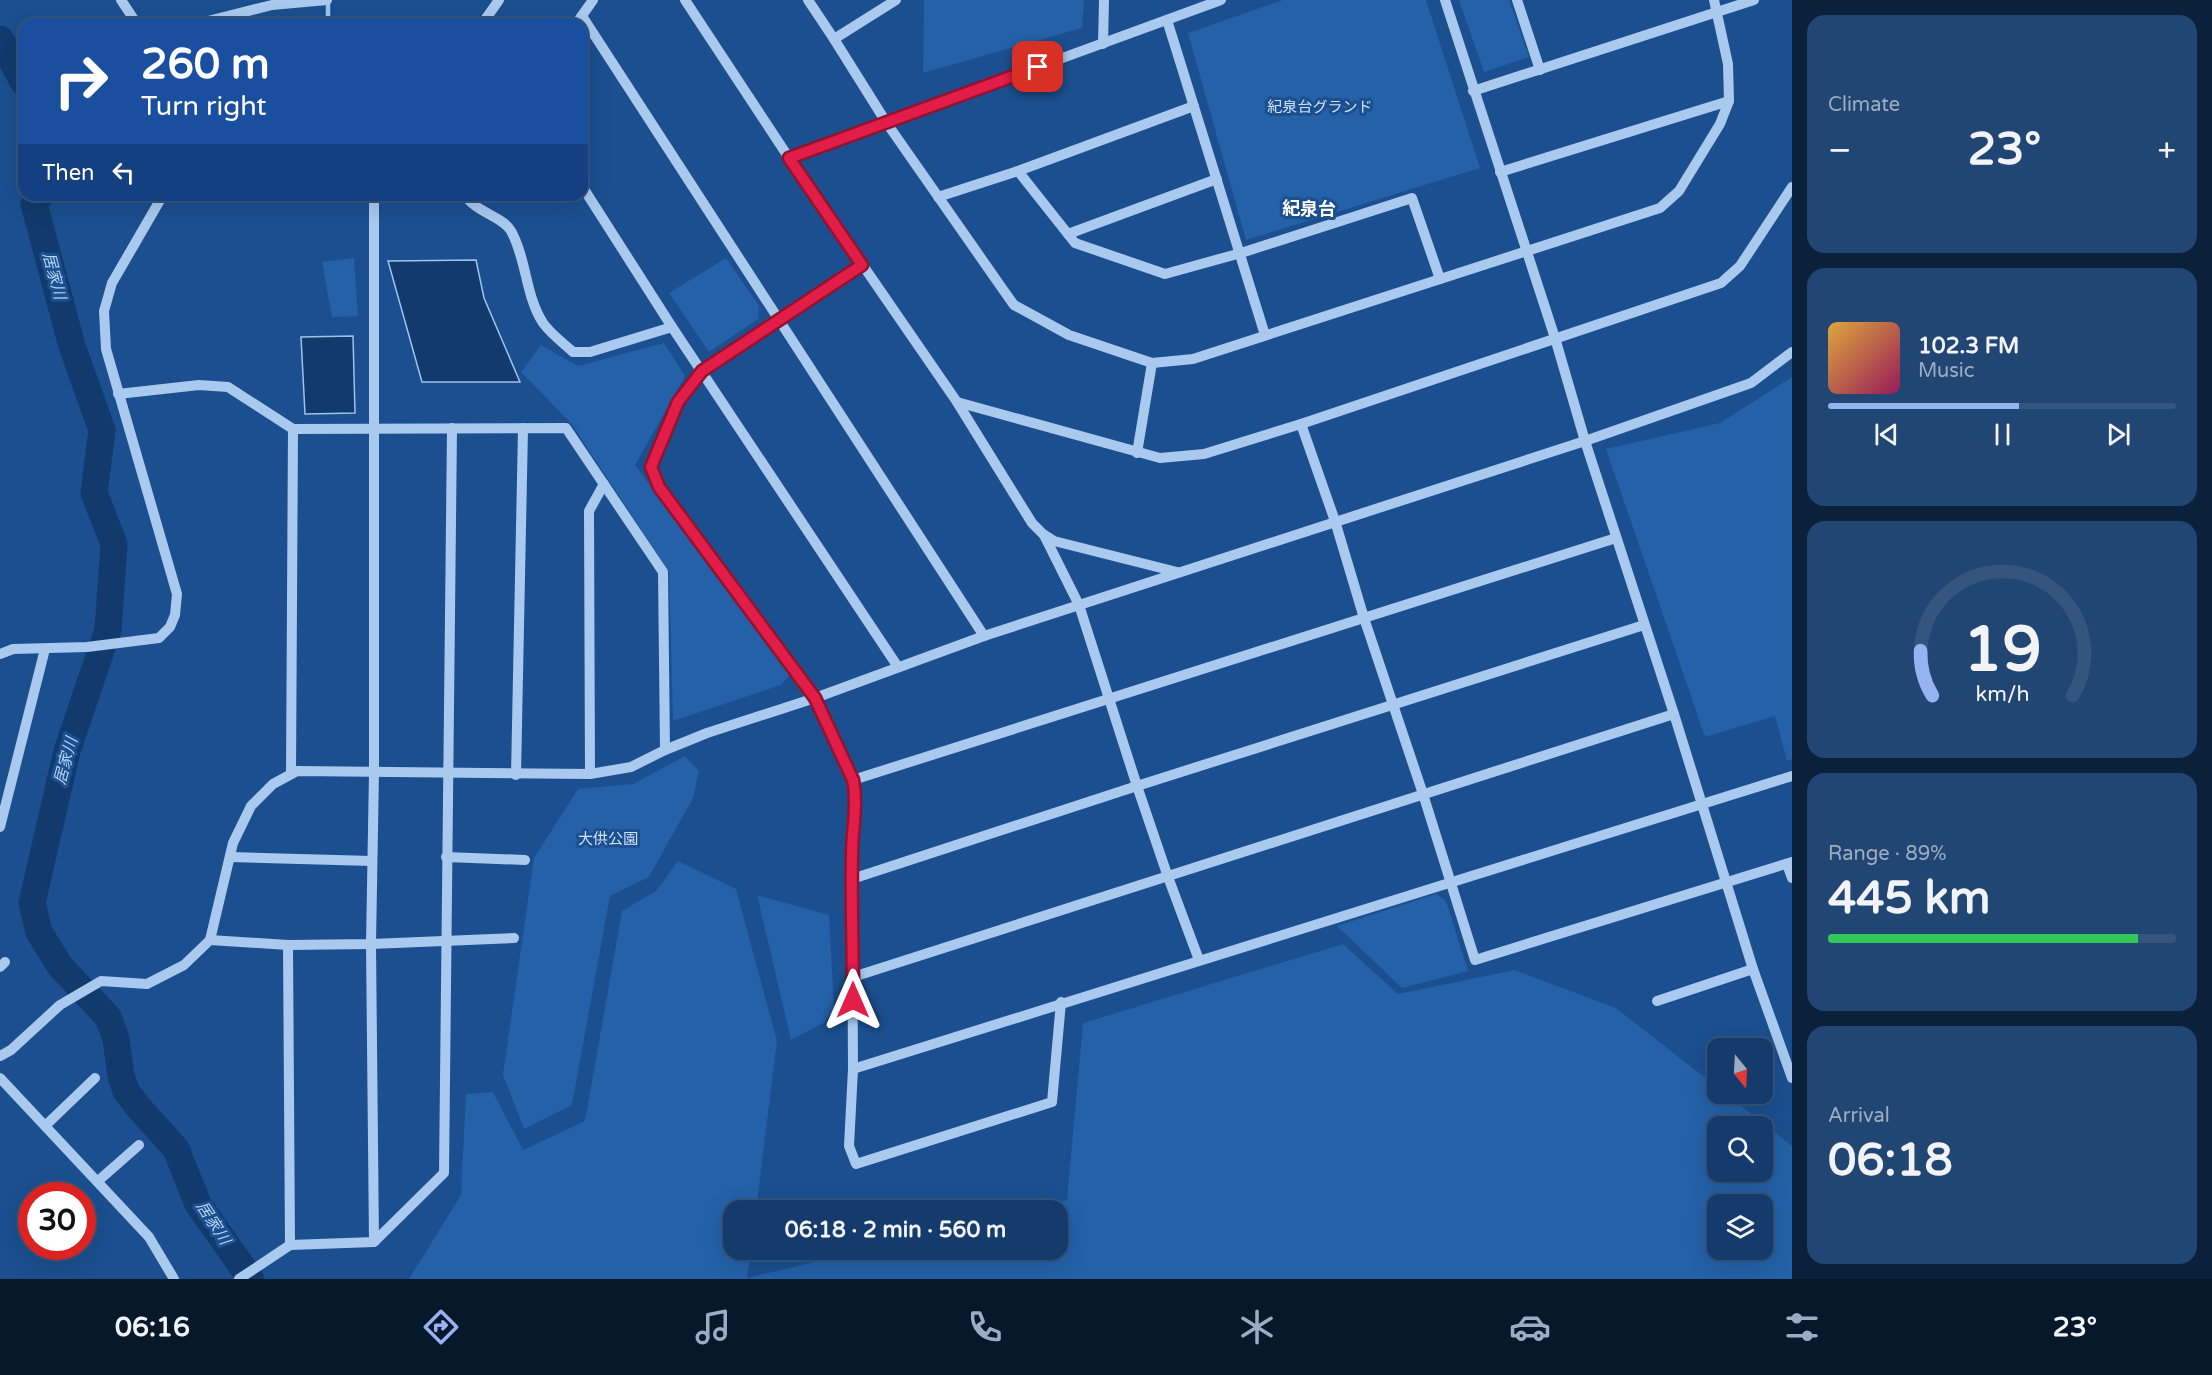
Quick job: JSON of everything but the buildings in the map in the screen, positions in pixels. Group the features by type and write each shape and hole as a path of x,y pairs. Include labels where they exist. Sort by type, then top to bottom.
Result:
{"street":[{"path":"121,0 133,18"},
{"path":"219,18 272,4 327,0"},
{"path":"486,18 499,0"},
{"path":"580,18 593,0"},
{"path":"685,0 789,158 957,402 1032,523 1054,541 1179,573"},
{"path":"808,0 886,122 1014,305 1069,335 1152,363 1193,360 1525,250 1660,208 1678,191 1720,124 1729,101 1728,64 1714,0"},
{"path":"834,39 896,0"},
{"path":"1102,44 1104,0"},
{"path":"789,158 1221,0"},
{"path":"1445,0 1473,92 1555,338 1585,441 1754,969 1792,1078"},
{"path":"1517,0 1540,70"},
{"path":"1473,92 1754,0"},
{"path":"1167,20 1265,335"},
{"path":"588,34 984,636"},
{"path":"1500,172 1729,101"},
{"path":"938,197 1018,171 1194,106"},
{"path":"1018,171 1075,243 1165,274 1241,253 1412,198 1440,279"},
{"path":"1068,234 1217,179"},
{"path":"957,402 1160,458 1204,454 1301,424 1721,283 1740,266 1792,187"},
{"path":"588,195 672,327 898,667"},
{"path":"0,654 13,649 116,645 159,638 170,627 175,615 177,594 106,349 104,311 112,283 160,201"},
{"path":"374,201 374,772 371,944 374,1242"},
{"path":"468,201 510,229 518,247 530,294 544,324 573,352 590,352 672,327"},
{"path":"862,265 702,371 678,402 651,467 659,487 815,698 853,780 856,794 852,879 853,1069 849,1146 856,1164 1052,1102 1061,1002"},
{"path":"0,1056 11,1050 60,1005 101,981 147,984 184,965 210,940 233,843 251,806 273,784 297,771 516,775 590,774 632,767 665,750 707,733 815,698 984,636 1585,441 1751,383 1792,352"},
{"path":"1137,453 1152,363"},
{"path":"118,394 199,385 228,387 293,429 566,428 663,572 665,750"},
{"path":"1301,424 1335,521 1364,618 1475,960 1790,863 1792,878"},
{"path":"239,1279 290,1245 374,1242 444,1173 452,428"},
{"path":"516,775 523,428"},
{"path":"291,774 293,429"},
{"path":"590,774 589,512 604,484"},
{"path":"1043,534 1080,604 1137,786 1199,960"},
{"path":"853,780 1616,538"},
{"path":"852,879 1644,625"},
{"path":"0,826 45,649"},
{"path":"853,977 1674,714"},
{"path":"853,1069 1061,1002 1792,776"},
{"path":"230,857 372,861"},
{"path":"446,857 525,860"},
{"path":"210,940 288,945 514,938"},
{"path":"288,945 290,1245"},
{"path":"1657,1001 1754,969"},
{"path":"0,1078 149,1237 174,1279"},
{"path":"46,1125 94,1078"},
{"path":"98,1181 139,1145"}],"green space":[{"path":"924,0 1084,0 1082,28 923,73"},
{"name":"紀泉台グランド","path":"1283,0 1426,0 1480,168 1246,240 1188,33"},
{"path":"1459,0 1509,0 1529,57 1484,72"},
{"path":"354,258 358,316 332,317 322,262"},
{"path":"726,258 759,306 758,319 709,352 669,293"},
{"path":"664,343 685,376 635,465 790,675 781,685 673,721 669,572 571,423 521,372 541,345 578,366"},
{"path":"1792,377 1792,759 1787,761 1775,716 1705,737 1606,449 1720,423"},
{"name":"大供公園","path":"685,756 699,771 693,798 649,877 610,896 572,1105 524,1129 503,1075 534,858 578,789 633,784"},
{"path":"678,861 736,889 777,1041 757,1200 723,1200 723,1260 750,1260 747,1278 824,1260 1068,1260 1067,1200 1083,1023 1343,944 1398,994 1515,970 1616,1008 1707,1079 1707,1104 1739,1104 1754,1116 1707,1116 1707,1182 1773,1182 1773,1131 1792,1146 1792,1279 409,1279 461,1195 466,1094 493,1092 523,1150 585,1121 622,911 656,891"},
{"path":"1436,894 1446,901 1468,971 1402,988 1337,926"},
{"path":"757,895 829,915 834,1009 825,1022 791,1040"}],"shaded area":[{"path":"476,260 484,298 520,382 422,382 388,261"},
{"path":"353,336 355,413 305,414 301,337"}],"waterway":[{"path":"328,0 328,18"},
{"name":"居家川","path":"0,39 18,72"},
{"name":"居家川","path":"36,201 34,204 72,346 102,430 94,493 114,544 108,630 67,751 32,903 39,932 60,966 108,1017 116,1039 121,1076 126,1091 176,1149 198,1204 251,1279"}],"district":[{"name":"紀泉台","path":"1309,209"}],"route":[{"path":"853,1000 852,879 856,794 853,780 815,698 659,487 651,467 678,402 702,371 862,265 789,158 1038,67"}]}
